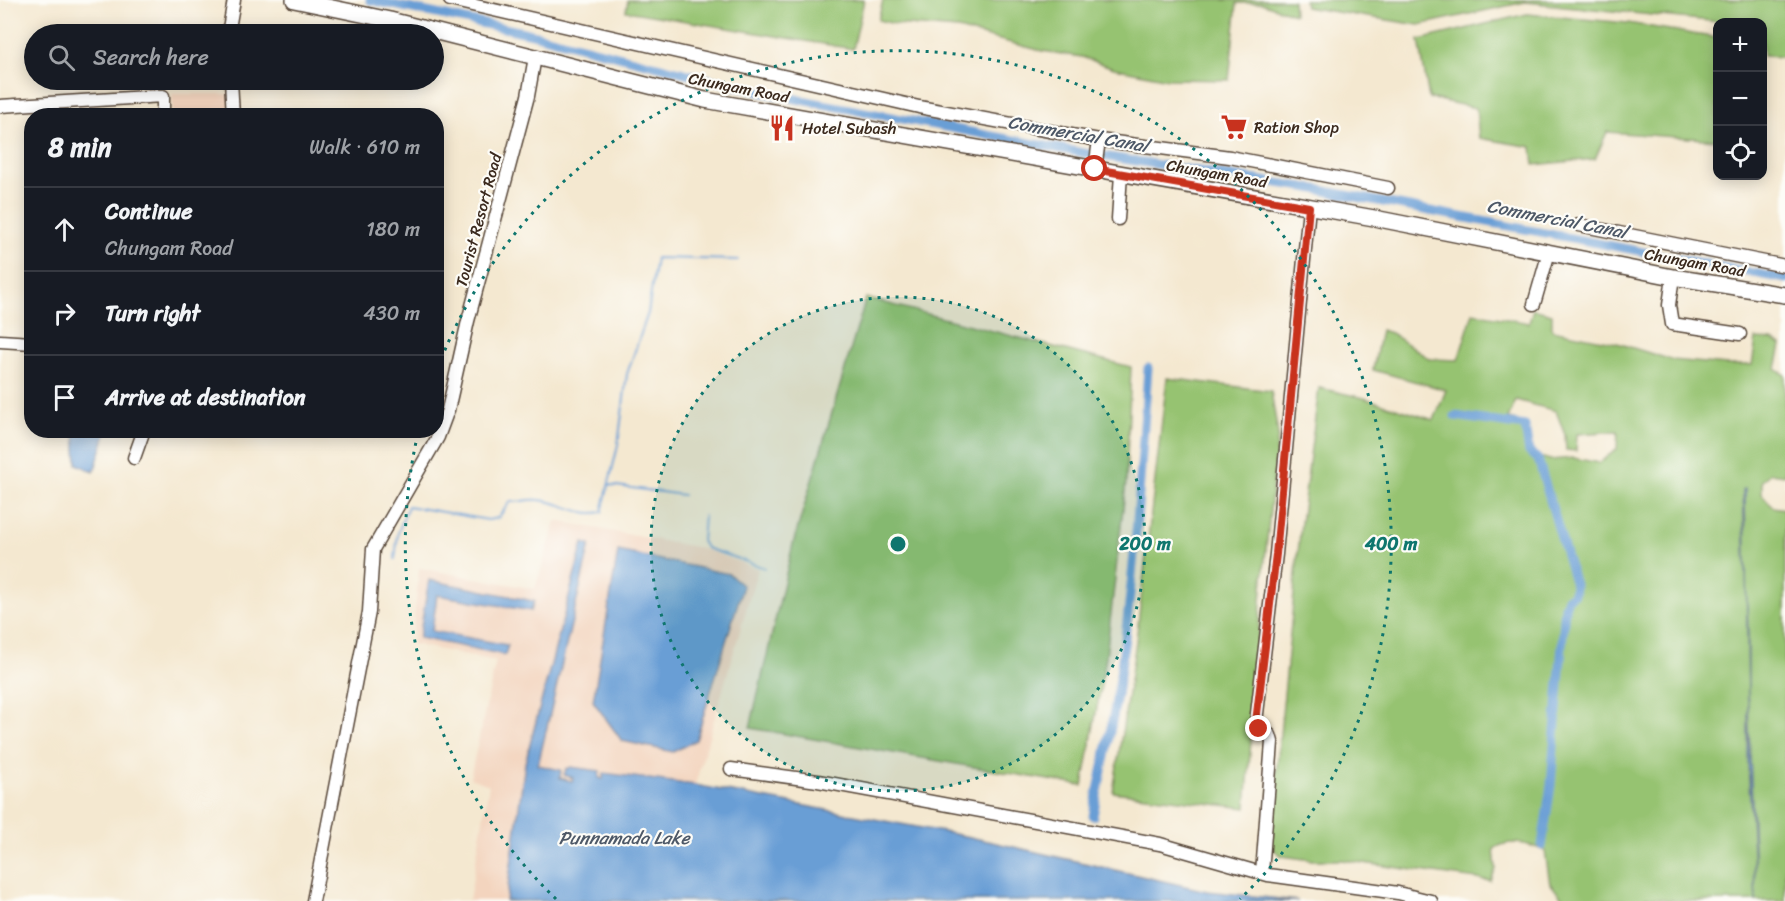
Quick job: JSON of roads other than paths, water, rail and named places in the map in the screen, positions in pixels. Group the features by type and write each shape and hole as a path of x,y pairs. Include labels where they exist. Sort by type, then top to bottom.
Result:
{"main road":[{"name":"Chungam Road","path":"294,0 406,24"},
{"name":"Chungam Road","path":"444,34 705,100 1096,166 1121,174 1785,296"}],"street":[{"path":"230,24 234,0"},
{"path":"450,0 919,107 1099,142 1230,157 1388,188"},
{"name":"Tourist Resort Road","path":"444,421 528,96 535,57"},
{"path":"232,90 233,108"},
{"path":"0,106 163,96 163,108"},
{"path":"1096,166 1099,142"},
{"path":"1118,219 1121,174"},
{"path":"1262,873 1272,742 1270,735 1259,729 1256,722 1276,554 1309,207"},
{"path":"1579,225 1785,266"},
{"path":"1534,304 1549,252"},
{"path":"1673,277 1669,305 1672,324 1740,334"},
{"path":"0,341 24,342"},
{"path":"134,458 141,438"},
{"name":"Tourist Resort Road","path":"313,901 371,602 373,549 437,438"},
{"path":"731,769 808,779 1160,844 1262,873 1398,892 1431,901"}],"water":[{"path":"75,438 105,438 94,472 77,464"},
{"path":"1743,489 1745,489 1746,586"},
{"name":"Punnamada Lake","path":"583,543 590,545 538,765 561,770 560,778 572,781 573,778 564,775 566,769 571,767 600,771 599,778 603,779 604,773 695,785 970,837 1207,891 1298,901 506,901 525,763"},
{"path":"618,551 729,574 743,586 696,740 673,752 622,741 593,701"},
{"path":"429,580 534,601 531,611 437,595 432,631 508,645 505,655 419,638"},
{"path":"1746,586 1748,634 1748,704"},
{"path":"1748,704 1756,901 1748,765"}],"waterway":[{"name":"Commercial Canal","path":"370,0 528,33 759,92 1083,153 1310,188 1785,279"},
{"path":"395,559 398,533 408,506 488,520 498,518 510,502 532,500 548,501 586,513 602,512 618,445 627,374 648,313 656,258 738,260"},
{"path":"1093,816 1115,705 1126,630 1148,368"},
{"path":"1455,416 1525,426 1529,452 1538,459 1575,585 1574,594 1568,598 1565,607 1551,785 1542,846"},
{"path":"609,485 683,495"},
{"path":"704,516 702,541 706,548 765,568"}],"place":[{"name":"Ration Shop","path":"1234,127"},
{"name":"Hotel Subash","path":"782,128"}]}
